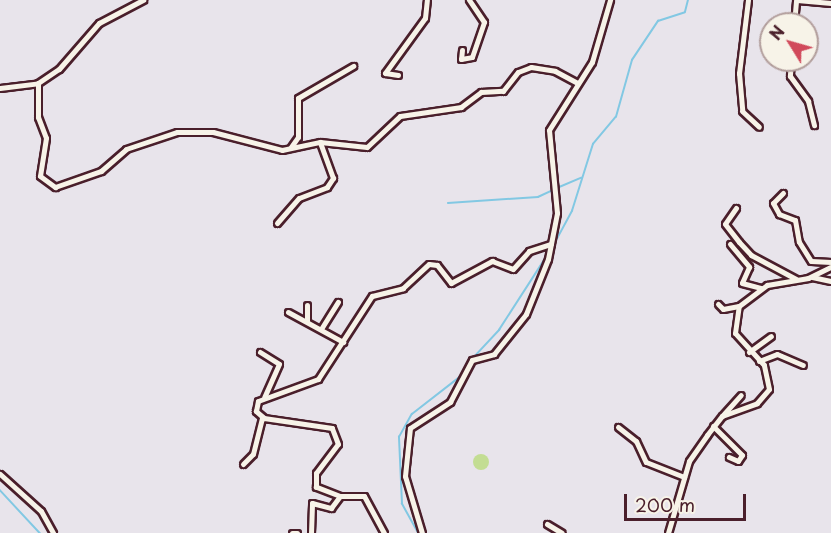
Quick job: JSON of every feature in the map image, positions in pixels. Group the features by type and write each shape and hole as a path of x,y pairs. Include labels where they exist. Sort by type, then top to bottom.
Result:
{"street":[{"path":"0,88 38,83 59,69 99,23 142,0"},
{"path":"398,75 386,73 425,18 427,0"},
{"path":"462,50 461,59 472,57 484,22 469,0"},
{"path":"422,533 405,476 410,428 450,402 472,360 494,354 517,330 551,244 557,199 547,139 596,56 609,0"},
{"path":"748,0 739,73 742,111 759,126"},
{"path":"797,0 831,3"},
{"path":"290,148 298,137 298,98 353,66"},
{"path":"38,83 38,117 46,138 40,176 49,186 100,171 126,149 177,132 213,132 290,148 320,142 367,147 400,116 461,107 481,92 503,91 518,72 531,67 555,70 578,83"},
{"path":"790,72 790,76 808,101 814,125"},
{"path":"277,223 299,198 327,187 333,178 320,142"},
{"path":"783,193 772,203 778,214 795,220 799,242 811,261 831,262"},
{"path":"736,208 724,224 739,242 751,255 798,280"},
{"path":"243,464 252,454 262,417 256,407 264,397 318,379 372,296 403,288 429,264 438,265 451,283 492,261 513,269 529,251 551,244"},
{"path":"730,244 749,267 742,282 763,288"},
{"path":"718,304 723,309 739,306 763,288 812,277 831,267"},
{"path":"812,277 831,281"},
{"path":"321,329 338,302"},
{"path":"307,306 308,321"},
{"path":"722,416 764,397 770,378 734,330 739,306"},
{"path":"288,312 308,321 342,342"},
{"path":"749,352 771,336"},
{"path":"260,352 279,364 264,388 264,397"},
{"path":"759,361 777,354 803,365"},
{"path":"668,533 684,477 714,426 741,396"},
{"path":"262,417 332,428 338,444 315,481 322,492 340,496 363,496 384,533"},
{"path":"714,426 742,455 738,461 729,457"},
{"path":"618,427 636,441 646,462 684,477"},
{"path":"0,474 41,511 53,533"},
{"path":"311,533 312,503 331,508 340,496"},
{"path":"547,524 562,533"},
{"path":"292,533 297,533"}],"green space":[{"path":"478,454 484,454 489,462 487,468 478,470 473,465 473,459"}],"waterway":[{"path":"552,248 572,211 593,144 616,117 632,60 658,21 685,12 688,0"},
{"path":"557,188 581,178"},
{"path":"448,203 538,197 553,190"},
{"path":"474,357 499,330 546,257"},
{"path":"418,533 402,504 399,437 412,414 461,376"},
{"path":"0,490 40,533"}]}
